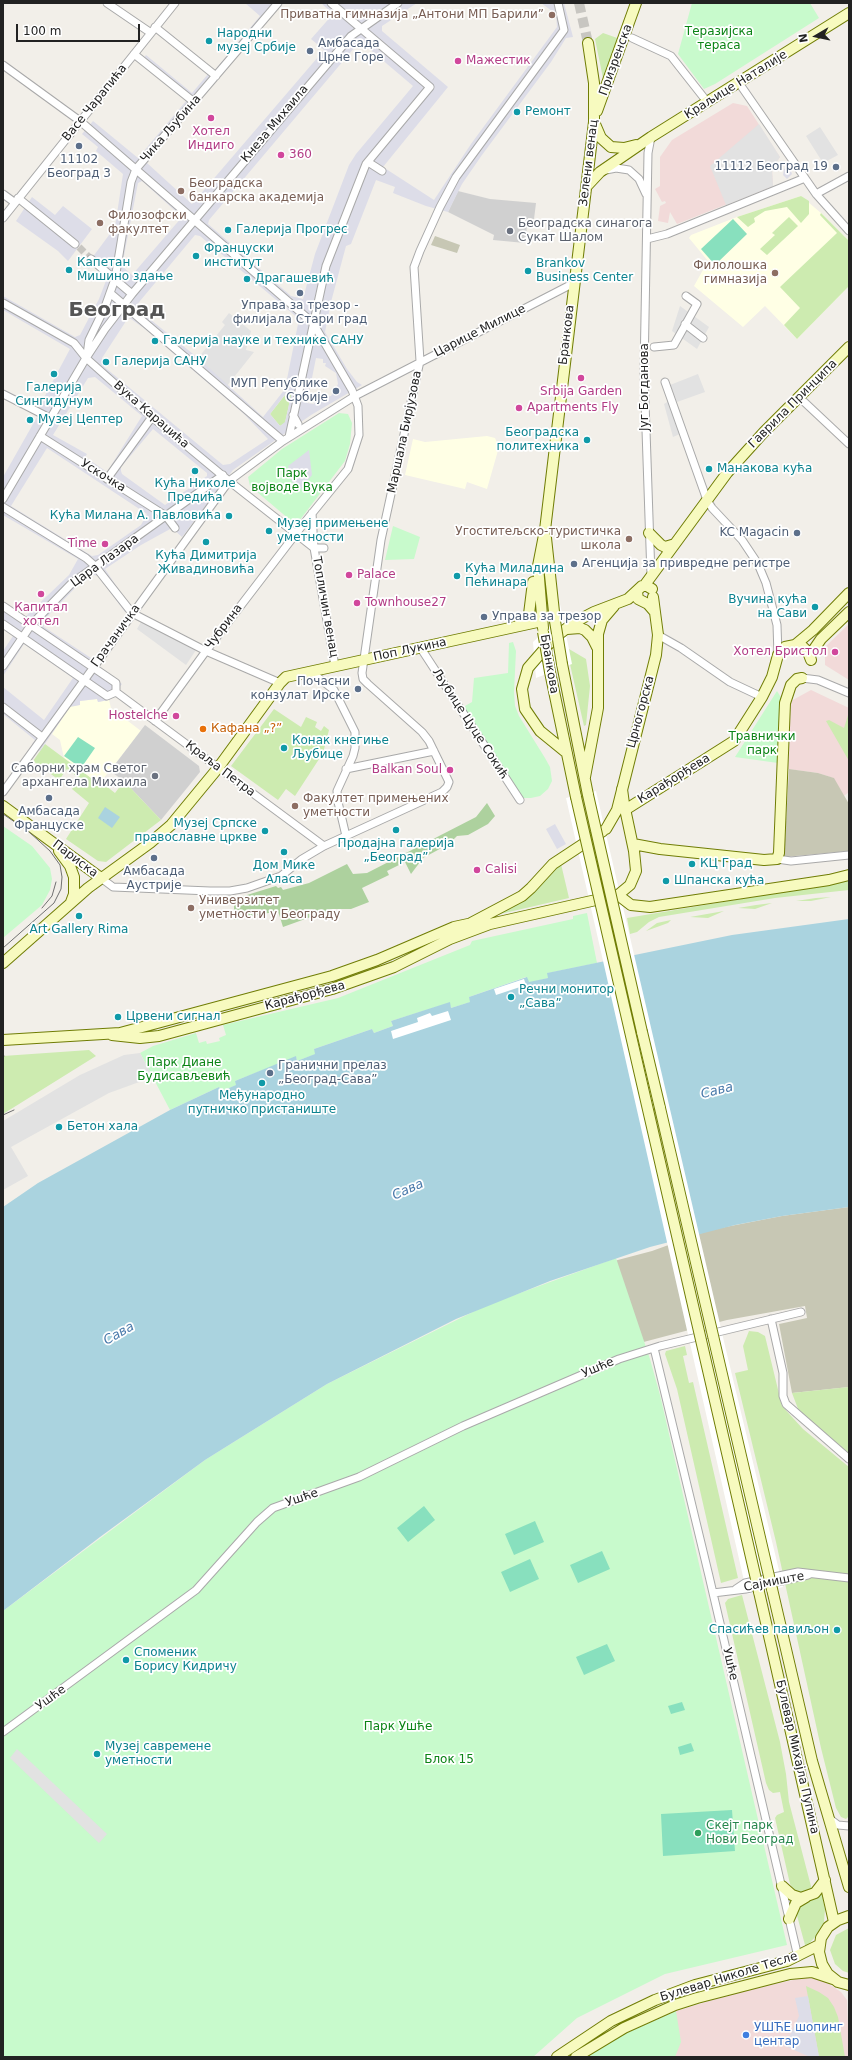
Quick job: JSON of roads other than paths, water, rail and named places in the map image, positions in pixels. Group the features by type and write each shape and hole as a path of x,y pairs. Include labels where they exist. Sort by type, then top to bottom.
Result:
{"main road":[{"name":"Призренска","path":"595,119 630,37 636,3"},
{"name":"Краљице Наталије","path":"586,187 600,172 648,140 849,13"},
{"name":"Зелени венац","path":"574,283 595,119 594,83 588,43"},
{"name":"Краљице Наталије","path":"595,119 601,138 611,147 624,148 648,140"},
{"name":"Бранкова","path":"574,283 545,530 538,566 543,632 576,797"},
{"name":"Гаврила Принципа","path":"651,576 707,500 753,444 849,347"},
{"name":"Бранкова","path":"545,530 555,621 588,795"},
{"path":"649,533 660,545 665,547 676,544"},
{"path":"517,626 523,623 529,614 533,581 538,566"},
{"path":"566,753 540,731 532,721 526,709 522,695 528,668 536,657 566,629 588,615 642,595 651,576"},
{"path":"795,645 849,593"},
{"name":"Црногорска","path":"606,829 617,810 654,663 658,635 654,611 642,595"},
{"path":"585,777 598,708 598,634 602,620 615,604"},
{"path":"778,659 785,647 795,645 805,648 811,657 820,638 849,612"},
{"name":"Поп Лукина","path":"280,683 286,678 335,666 542,621"},
{"path":"566,629 580,628 585,630 592,637 597,649"},
{"name":"Карађорђева","path":"112,1035 232,1004 335,975 377,960 436,934 469,924 522,896 553,864 734,741 762,697 772,677 778,659"},
{"path":"633,844 660,849 764,860 777,859 780,852 786,703 788,691 799,679"},
{"path":"101,878 150,843 171,825 218,768 280,683"},
{"name":"Црногорска","path":"622,789 626,813"},
{"name":"Булевар Михајла Пупина","path":"588,795 812,1761 849,1887"},
{"name":"Булевар Михајла Пупина","path":"576,797 834,1922"},
{"name":"Париска","path":"3,806 101,878 69,904 3,963"},
{"path":"626,813 636,864 634,878 627,888 618,895 631,905 650,907 823,881 849,875"},
{"path":"50,840 72,871 74,894 69,904"},
{"name":"Карађорђева","path":"3,1040 112,1035 140,1038 159,1036 346,985 394,967 456,937 490,924 618,895"},
{"name":"Карађорђева","path":"469,924 490,924"},
{"path":"789,1919 796,1903 819,1890 825,1880"},
{"path":"782,1886 792,1895 806,1897"},
{"path":"849,1916 834,1922 824,1932 819,1945 822,1964 833,1978 849,1985"},
{"name":"Булевар Николе Тесле","path":"557,2057 606,2024 656,2000 695,1985 798,1957 819,1945"},
{"name":"Булевар Николе Тесле","path":"576,2057 624,2028 675,2005 697,1998 803,1972 812,1972 833,1978"}],"street":[{"path":"107,3 153,30 216,76"},
{"name":"Васе Чарапића","path":"3,218 175,3"},
{"name":"Чика Љубина","path":"115,279 131,182 136,170 278,3"},
{"path":"229,481 286,439 293,415 326,266 368,162 430,87 331,3"},
{"name":"Маршала Бирјузова","path":"346,836 445,790 449,782 434,751 422,732 365,681 362,673 381,540 420,361 414,267 438,212 456,177 564,30 558,3"},
{"name":"Кнеза Михаила","path":"86,358 89,340 121,295 194,220 351,36 394,4"},
{"path":"630,37 671,56 708,103"},
{"path":"134,54 194,102"},
{"path":"3,65 80,121 313,323 355,396 359,425 357,444 352,460 343,476 295,534"},
{"path":"739,83 816,194 849,231"},
{"name":"Југ Богданова","path":"648,140 644,372 651,576"},
{"path":"368,162 382,171"},
{"name":"Југ Богданова","path":"600,172 616,168 629,170 639,179 648,198"},
{"path":"816,194 849,176"},
{"path":"647,239 667,234 805,178"},
{"path":"3,194 16,200 74,244"},
{"path":"92,259 115,279 121,295 286,439"},
{"name":"Кнеза Михаила","path":"3,499 86,358 121,295 115,279"},
{"name":"Царице Милице","path":"286,439 355,396 420,361 574,283"},
{"path":"654,347 674,345 697,304 686,296"},
{"name":"Вука Караџића","path":"3,303 74,343 86,358 152,417 295,534"},
{"path":"685,324 703,338"},
{"path":"665,382 707,500 712,508 742,540 758,564 774,610 779,638 778,659"},
{"path":"3,394 50,418"},
{"path":"800,398 849,444"},
{"path":"293,415 298,424"},
{"path":"107,479 152,417"},
{"name":"Ускочка","path":"40,436 166,516"},
{"name":"Цара Лазара","path":"3,666 31,625 72,583 223,475"},
{"name":"Грачаничка","path":"3,792 229,481"},
{"path":"3,507 86,558 95,566 132,613 206,651 280,683"},
{"name":"Топличин венац","path":"312,513 314,548 335,666"},
{"path":"166,516 175,528"},
{"name":"Топличин венац","path":"295,534 314,548 324,548"},
{"name":"Чубрина","path":"155,721 295,534"},
{"name":"Краља Петра","path":"3,606 94,666 116,683 116,692 324,846"},
{"path":"3,624 107,696 116,692"},
{"path":"658,635 681,648 730,682 762,697"},
{"name":"Љубице Цуце Сокић","path":"420,647 520,800"},
{"path":"101,878 113,887 230,891 257,885 281,876 302,859 324,846 346,836 337,796 338,787 355,748 355,732 334,690 311,672"},
{"path":"799,679 818,680 849,693"},
{"path":"3,707 42,737"},
{"path":"346,770 434,751"},
{"path":"777,859 792,861 849,855"},
{"name":"Ушће","path":"3,1732 196,1590 257,1522 273,1508 358,1477 463,1426 619,1359 654,1348 801,1312"},
{"path":"771,1319 783,1373 784,1400 797,1416 849,1459"},
{"name":"Ушће","path":"654,1348 798,1957"},
{"name":"Сајмиште","path":"713,1593 736,1589 745,1583 798,1572 849,1578"},
{"path":"828,1817 838,1825 849,1826"}],"water":[{"path":"105,807 120,817 112,828 98,818"},
{"name":"Сава","path":"849,919 849,1207 782,1216 735,1225 650,1247 550,1281 456,1319 327,1384 205,1460 3,1611 3,1207 38,1183 170,1110 219,1087 222,1091 236,1085 235,1081 296,1056 297,1061 315,1054 314,1049 372,1029 374,1033 393,1026 391,1021 450,1002 451,1008 470,1002 469,997 527,977 529,982 548,978 547,973 732,935"}],"tunnel":[{"path":"579,3 588,43"},
{"path":"79,247 91,259"}],"tram line":[{"path":"3,814 28,831 50,851 60,865 62,877 61,889 54,903 3,948"},
{"path":"42,908 52,896 56,882"},
{"path":"3,1115 14,1110"}],"place":[{"name":"Приватна гимназија „Антони МП Барили”","path":"552,15"},
{"name":"Народни музеј Србије","path":"209,41"},
{"name":"Амбасада Црне Горе","path":"310,51"},
{"name":"Мажестик","path":"458,61"},
{"name":"Ремонт","path":"517,112"},
{"name":"Хотел Индиго","path":"211,118"},
{"name":"11102 Београд 3","path":"79,146"},
{"name":"360","path":"281,155"},
{"name":"11112 Београд 19","path":"836,167"},
{"name":"Београдска банкарска академија","path":"181,191"},
{"name":"Филозофски факултет","path":"100,223"},
{"name":"Галерија Прогрес","path":"228,230"},
{"name":"Београдска синагога Сукат Шалом","path":"510,231"},
{"name":"Француски институт","path":"196,256"},
{"name":"Капетан Мишино здање","path":"69,270"},
{"name":"Brankov Business Center","path":"528,271"},
{"name":"Филолошка гимназија","path":"775,273"},
{"name":"Драгашевић","path":"247,279"},
{"name":"Управа за трезор - филијала Стари град","path":"300,293"},
{"name":"Галерија науке и технике САНУ","path":"155,341"},
{"name":"Галерија САНУ","path":"106,362"},
{"name":"Галерија Сингидунум","path":"54,374"},
{"name":"Srbija Garden","path":"581,378"},
{"name":"МУП Републике Србије","path":"336,391"},
{"name":"Apartments Fly","path":"519,408"},
{"name":"Музеј Цептер","path":"30,420"},
{"name":"Београдска политехника","path":"587,440"},
{"name":"Манакова кућа","path":"709,469"},
{"name":"Кућа Николе Предића","path":"195,471"},
{"name":"Кућа Милана А. Павловића","path":"229,516"},
{"name":"Музеј примењене уметности","path":"269,531"},
{"name":"KC Magacin","path":"797,533"},
{"name":"Угоститељско-туристичка школа","path":"629,539"},
{"name":"Кућа Димитрија Живадиновића","path":"206,542"},
{"name":"Time","path":"105,544"},
{"name":"Агенција за привредне регистре","path":"574,564"},
{"name":"Palace","path":"349,575"},
{"name":"Кућа Миладина Пећинара","path":"457,576"},
{"name":"Капитал хотел","path":"41,594"},
{"name":"Townhouse27","path":"357,603"},
{"name":"Вучина кућа на Сави","path":"815,607"},
{"name":"Управа за трезор","path":"484,617"},
{"name":"Хотел Бристол","path":"835,652"},
{"name":"Почасни конзулат Ирске","path":"358,689"},
{"name":"Hostelche","path":"176,716"},
{"name":"Кафана „?”","path":"203,729"},
{"name":"Конак кнегиње Љубице","path":"284,748"},
{"name":"Balkan Soul","path":"450,770"},
{"name":"Саборни храм Светог архангела Михаила","path":"155,776"},
{"name":"Амбасада Француске","path":"49,798"},
{"name":"Факултет примењених уметности","path":"295,806"},
{"name":"Продајна галерија „Београд”","path":"396,830"},
{"name":"Музеј Српске православне цркве","path":"265,831"},
{"name":"Дом Мике Аласа","path":"284,852"},
{"name":"Амбасада Аустрије","path":"154,858"},
{"name":"КЦ Град","path":"692,864"},
{"name":"Calisi","path":"477,870"},
{"name":"Шпанска кућа","path":"666,881"},
{"name":"Универзитет уметности у Београду","path":"191,908"},
{"name":"Art Gallery Rima","path":"79,916"},
{"name":"Речни монитор „Сава”","path":"511,997"},
{"name":"Црвени сигнал","path":"118,1017"},
{"name":"Гранични прелаз „Београд-Сава”","path":"270,1073"},
{"name":"Међународно путничко пристаниште","path":"262,1083"},
{"name":"Бетон хала","path":"59,1127"},
{"name":"Спасићев павиљон","path":"837,1630"},
{"name":"Споменик Борису Кидричу","path":"126,1660"},
{"name":"Музеј савремене уметности","path":"97,1754"},
{"name":"Скејт парк Нови Београд","path":"698,1833"},
{"name":"УШЋЕ шопинг центар","path":"746,2035"}],"district":[{"name":"Београд","path":"117,311"}],"park label":[{"name":"Теразијска тераса","path":"719,39"},
{"name":"Парк војводе Вука","path":"292,481"},
{"name":"Травнички парк","path":"762,744"},
{"name":"Парк Диане Будисављевић","path":"184,1070"},
{"name":"Парк Ушће","path":"398,1727"},
{"name":"Блок 15","path":"449,1760"}]}
